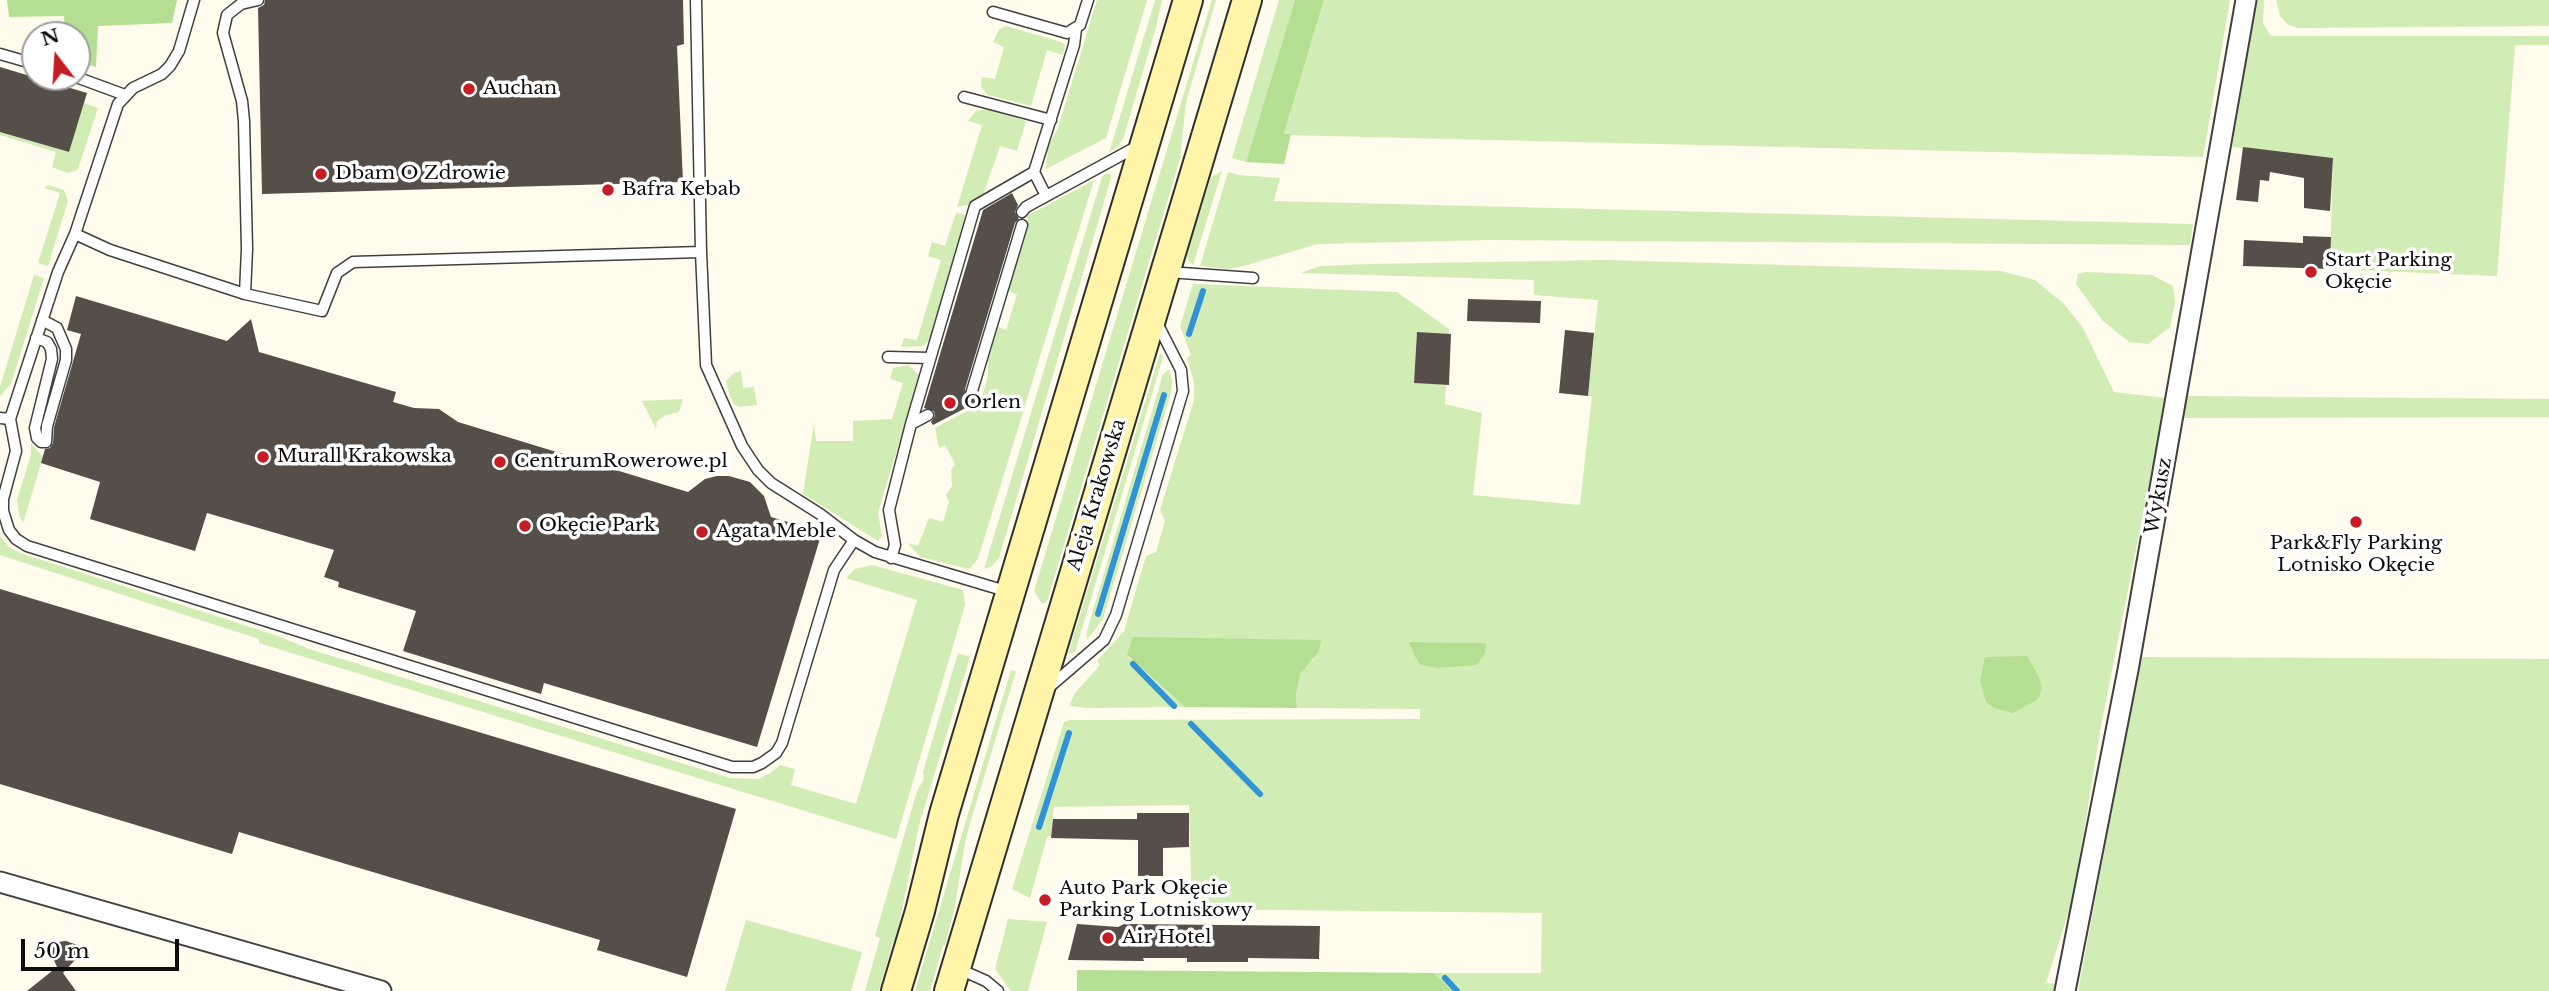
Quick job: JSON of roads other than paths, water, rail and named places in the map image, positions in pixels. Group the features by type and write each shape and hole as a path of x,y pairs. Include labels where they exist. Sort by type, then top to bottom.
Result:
{"main road":[{"path":"896,991 920,911 944,814 1188,0"},
{"name":"Aleja Krakowska","path":"952,979 1247,0"}],"street":[{"name":"Wykusz","path":"2065,991 2128,670 2246,0"},
{"path":"0,882 381,991"}],"lane":[{"path":"194,0 179,51 170,66 162,74 133,88 118,104 75,234 58,272 5,419 16,450 3,499 3,511 9,530 16,539 27,546 732,767 752,767 762,763 776,753 782,743 834,570 854,540"},
{"path":"245,294 247,248 244,121 242,102 223,33 228,15 241,4 258,0"},
{"path":"696,0 706,365 742,446 758,470 771,483 820,514 854,540 891,558 1010,592"},
{"path":"891,558 895,545 889,510 930,358 947,314 975,206 1034,172 1074,45 1076,29 1088,0"},
{"path":"993,12 1059,32 1076,29"},
{"path":"0,54 21,60"},
{"path":"91,83 125,95"},
{"path":"964,97 1051,120"},
{"path":"1022,212 1026,207 1144,143"},
{"path":"1034,172 1046,196"},
{"path":"972,391 996,303 1022,225"},
{"path":"75,234 110,250 245,294 322,311 337,273 353,262 701,252"},
{"path":"1164,272 1253,278"},
{"path":"1036,698 1104,640 1116,615 1183,391 1181,370 1152,314"},
{"path":"36,338 47,342 52,359 35,428 37,438 46,442 47,426 66,360 66,349 57,328 42,320"},
{"path":"888,358 930,358"},
{"path":"911,424 928,415"},
{"path":"952,979 986,981 998,991"}],"waterway":[{"path":"1189,334 1203,291"},
{"path":"1098,614 1164,395"},
{"path":"1133,664 1174,706"},
{"path":"1191,724 1260,794"},
{"path":"1039,827 1069,733"},
{"path":"1445,978 1457,991"}],"place":[{"name":"Auchan","path":"469,89"},
{"name":"Dbam O Zdrowie","path":"321,174"},
{"name":"Bafra Kebab","path":"608,190"},
{"name":"Start Parking Okęcie","path":"2311,272"},
{"name":"Orlen","path":"950,403"},
{"name":"Murall Krakowska","path":"263,457"},
{"name":"CentrumRowerowe.pl","path":"500,462"},
{"name":"Park&Fly Parking Lotnisko Okęcie","path":"2356,522"},
{"name":"Okęcie Park","path":"525,526"},
{"name":"Agata Meble","path":"702,532"},
{"name":"Auto Park Okęcie Parking Lotniskowy","path":"1045,900"},
{"name":"Air Hotel","path":"1108,938"}]}
